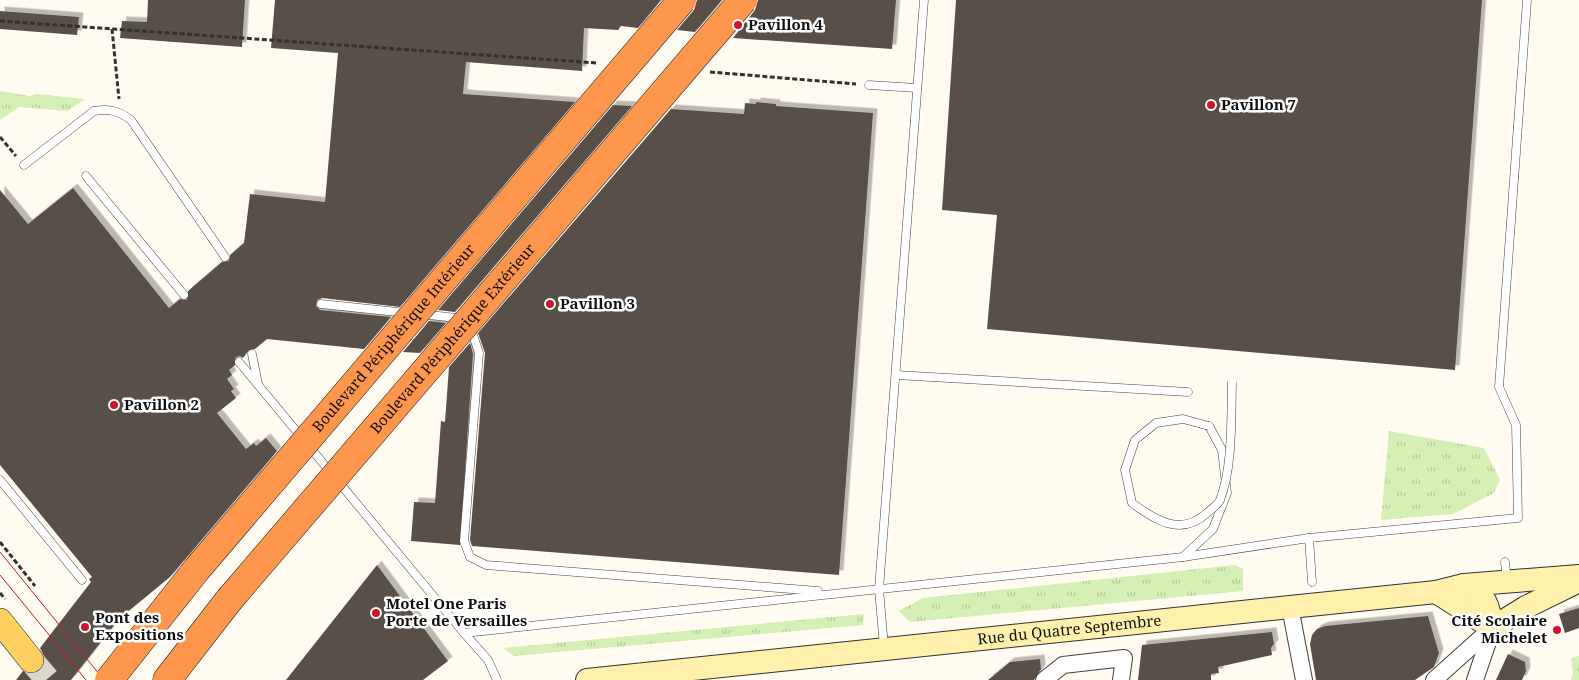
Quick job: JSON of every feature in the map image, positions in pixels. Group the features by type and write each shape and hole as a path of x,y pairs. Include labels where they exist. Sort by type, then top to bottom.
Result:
{"highway":[{"name":"Boulevard Périphérique Intérieur","path":"109,680 197,569 682,0"},
{"name":"Boulevard Périphérique Extérieur","path":"166,680 229,600 743,0"}],"main road":[{"path":"0,621 31,660"}],"street":[{"name":"Rue du Quatre Septembre","path":"587,680 716,674 885,649 1436,592 1506,571 1550,580"},
{"path":"1474,680 1492,628 1506,600 1550,580 1579,576"},
{"path":"1440,676 1492,628 1526,607 1579,581"},
{"path":"1464,585 1481,593 1489,608 1492,628"},
{"path":"1436,592 1492,628"},
{"path":"1290,607 1304,680"},
{"path":"1044,680 1063,665 1124,658 1121,680"},
{"path":"1440,676 1458,673 1465,680"}],"lane":[{"path":"885,649 879,589 924,0"},
{"path":"464,634 838,592 1183,557 1309,538 1518,518 1516,425 1499,387 1527,0"},
{"path":"869,85 917,88"},
{"path":"24,165 94,111 106,108 120,112 131,120 225,257"},
{"path":"86,176 184,295"},
{"path":"321,304 456,318 472,332 479,353 464,541 470,557 486,565 838,592"},
{"path":"252,354 259,386"},
{"path":"239,362 464,634 488,660 497,680"},
{"path":"896,375 1188,392"},
{"path":"1183,557 1213,529 1227,493 1222,450 1209,426 1183,419 1156,423 1135,440 1125,470 1132,503 1154,519 1174,526 1198,521 1220,502 1230,449 1232,382"},
{"path":"0,480 82,580"},
{"path":"1309,538 1312,582"}],"path":[{"path":"0,21 484,55"},
{"path":"112,29 120,112"},
{"path":"797,78 869,85"},
{"path":"0,137 24,165"},
{"path":"0,542 35,586"}],"green space":[{"path":"0,91 30,96 36,94 85,99 68,111 19,107 0,120"},
{"path":"1389,431 1484,448 1500,480 1494,493 1453,514 1381,520"},
{"path":"1235,565 1243,569 1243,591 910,622 899,611 923,598"},
{"path":"864,614 863,625 514,656 503,648"},
{"path":"1579,656 1579,680 1571,680 1573,673 1571,658"}],"building":[{"path":"148,0 245,0 242,47 120,38 122,21 147,22"},
{"path":"275,0 661,0 638,28 621,26 618,30 584,28 582,71 466,62 463,94 575,102 400,307 322,298 317,300 316,306 320,310 391,317 364,349 267,339 255,349 249,350 243,358 239,356 235,358 235,365 229,370 232,375 227,379 234,389 231,391 236,398 217,413 246,449 254,443 256,446 266,438 277,451 170,577 119,619 71,680 16,680 23,671 33,674 40,671 45,658 40,648 91,582 89,579 92,577 0,465 0,190 28,224 73,188 169,308 180,299 187,300 188,291 222,262 229,261 230,255 244,243 250,194 325,202 338,53 271,48"},
{"path":"697,0 722,0 695,32 677,30 694,10"},
{"path":"758,0 896,0 892,49 733,38 755,10"},
{"name":"Pavillon 7","path":"956,0 1482,0 1455,370 987,329 997,215 942,210"},
{"path":"0,11 79,17 77,35 0,29"},
{"name":"Pavillon 3","path":"756,102 776,104 776,106 873,113 839,575 472,546 470,540 485,353 478,333 671,109 744,114 745,103 756,104"},
{"path":"613,105 632,106 455,312 438,310"},
{"path":"429,321 446,323 420,353 403,352"},
{"path":"470,343 473,354 460,545 411,541 414,502 435,503 441,421 445,422 449,367"},
{"name":"Motel One Paris Porte de Versailles","path":"377,565 448,661 423,680 286,680"},
{"path":"1579,608 1579,628 1565,633 1559,614"},
{"path":"1428,616 1439,653 1434,667 1415,680 1316,680 1310,644 1312,635 1317,629 1325,626"},
{"path":"1272,632 1274,644 1271,648 1272,655 1218,667 1219,673 1211,674 1211,680 1138,680 1142,645"},
{"path":"1508,654 1525,662 1526,671 1522,680 1496,680"},
{"path":"1040,659 1041,669 1034,680 988,680 1010,662"}],"tunnel":[{"path":"31,660 48,680"}],"tram line":[{"path":"0,552 104,680"},
{"path":"0,575 86,680"}],"place":[{"name":"Pavillon 4","path":"738,25"},
{"name":"Pavillon 7","path":"1211,105"},
{"name":"Pavillon 3","path":"550,304"},
{"name":"Pavillon 2","path":"114,405"},
{"name":"Motel One Paris Porte de Versailles","path":"376,613"},
{"name":"Pont des Expositions","path":"85,627"},
{"name":"Cité Scolaire Michelet","path":"1557,630"}]}
